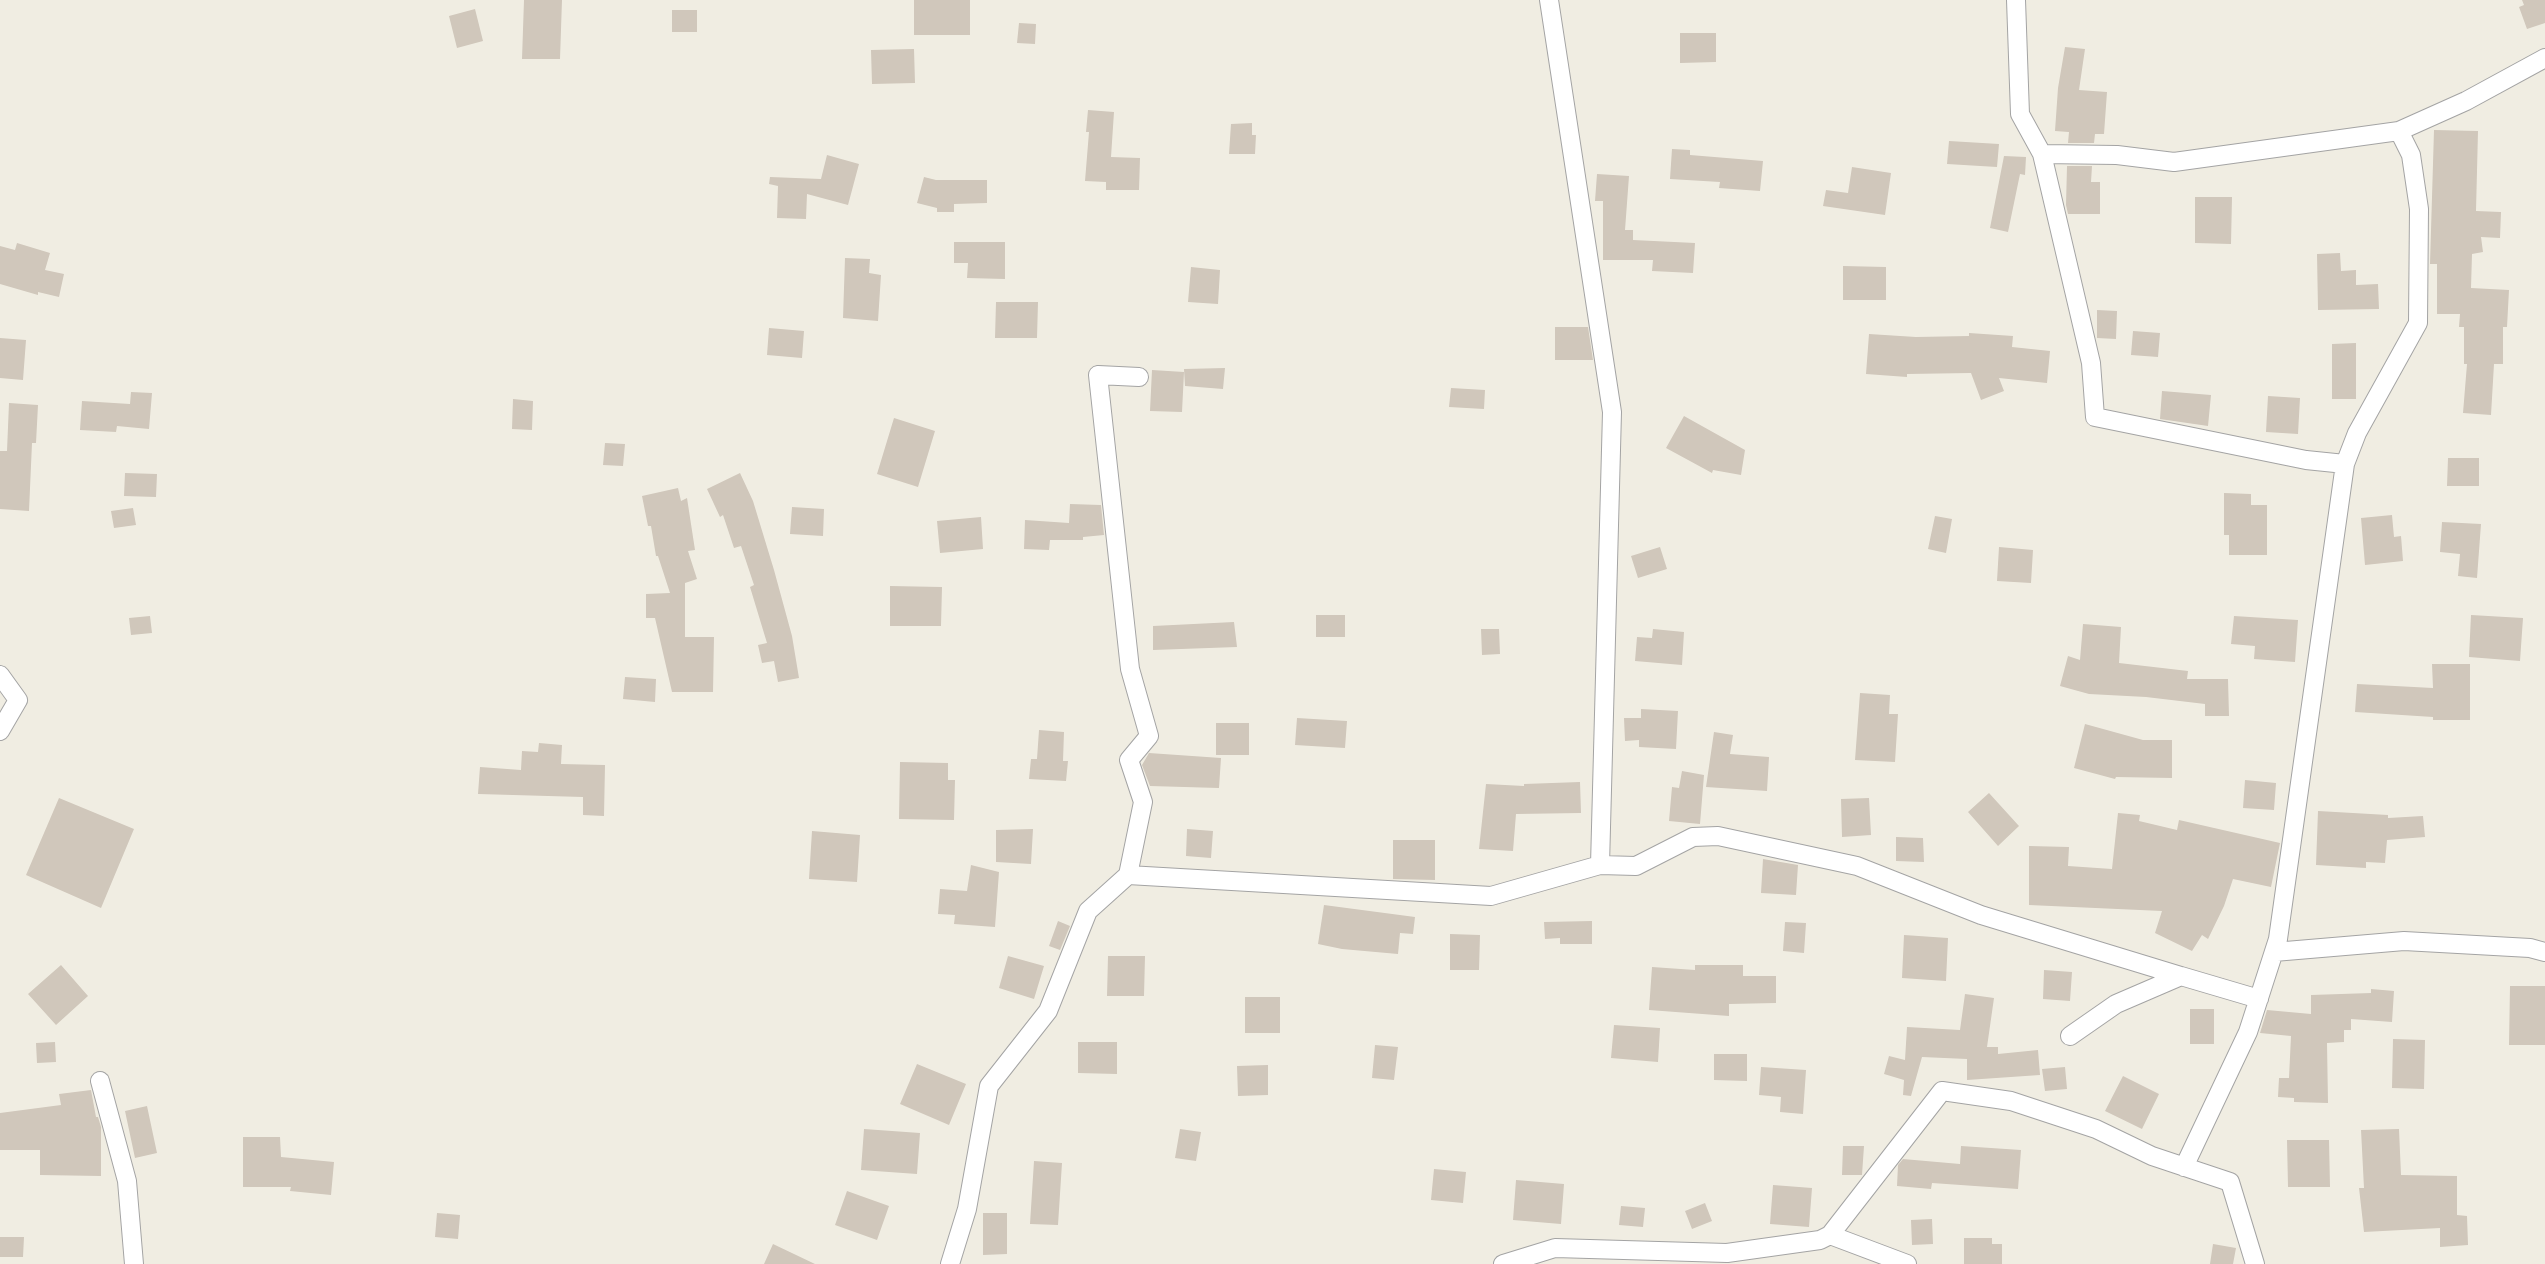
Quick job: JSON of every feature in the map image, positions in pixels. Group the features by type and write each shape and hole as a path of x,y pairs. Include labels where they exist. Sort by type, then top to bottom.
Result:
{"street":[{"path":"1549,0 1612,412 1600,865"},
{"path":"2016,0 2020,114 2042,154 2091,363 2094,417 2306,460 2346,464"},
{"path":"2042,154 2118,155 2174,162 2399,131 2466,101 2545,58"},
{"path":"2184,1167 2248,1032 2278,939 2346,464 2357,433 2418,322 2419,208 2411,155 2399,131"},
{"path":"950,1264 967,1209 989,1086 1048,1011 1088,911 1128,875 1143,802 1129,760 1149,736 1130,669 1098,375 1139,377"},
{"path":"0,675 18,700 0,731"},
{"path":"1128,875 1491,896 1600,865 1636,866 1693,837 1718,836 1857,866 1981,915 2259,999"},
{"path":"2274,952 2404,941 2530,948 2545,952"},
{"path":"2070,1036 2116,1004 2181,976"},
{"path":"100,1081 127,1181 134,1264"},
{"path":"1503,1264 1555,1248 1727,1253 1820,1240 1830,1235 1942,1091 2011,1101 2096,1129 2152,1156 2230,1182 2255,1264"},
{"path":"1830,1235 1907,1264"}],"building":[{"path":"524,0 562,0 560,59 522,59"},
{"path":"914,0 970,0 970,35 914,35"},
{"path":"2522,0 2545,0 2545,23 2527,29 2519,7 2524,5"},
{"path":"475,9 483,41 457,48 449,16"},
{"path":"672,10 697,10 697,32 672,32"},
{"path":"1019,23 1036,24 1035,44 1017,43"},
{"path":"1680,33 1716,33 1716,62 1680,63"},
{"path":"2065,47 2085,49 2079,90 2107,92 2104,134 2095,134 2094,143 2068,143 2069,132 2055,131 2058,88"},
{"path":"914,49 915,83 872,84 871,50"},
{"path":"1088,110 1114,112 1111,157 1140,158 1139,190 1106,190 1106,182 1085,181 1089,132 1086,132"},
{"path":"1252,123 1252,135 1256,135 1255,154 1229,154 1231,124"},
{"path":"2434,130 2478,131 2476,211 2501,212 2500,238 2481,237 2483,252 2472,254 2471,288 2509,290 2507,327 2503,327 2503,364 2494,364 2491,415 2463,413 2467,364 2464,364 2464,327 2459,327 2460,314 2437,314 2437,264 2430,264"},
{"path":"1949,141 1999,144 1997,167 1947,164"},
{"path":"1672,149 1690,150 1690,155 1763,161 1760,191 1719,188 1720,182 1670,179"},
{"path":"827,155 859,164 848,205 807,194 806,219 777,218 778,186 769,184 770,177 821,179"},
{"path":"2004,156 2026,157 2025,175 2020,174 2008,232 1990,228"},
{"path":"2067,166 2092,166 2091,182 2100,182 2100,214 2068,214 2066,205"},
{"path":"1852,167 1891,173 1885,215 1823,206 1826,190 1848,193"},
{"path":"1597,174 1629,176 1625,230 1633,230 1633,240 1695,243 1693,273 1652,271 1653,260 1603,260 1603,201 1595,201"},
{"path":"924,177 936,180 987,180 987,203 954,204 954,212 937,212 937,208 917,203"},
{"path":"2195,197 2232,197 2231,244 2195,243"},
{"path":"954,242 1005,242 1005,279 967,278 968,263 954,263"},
{"path":"17,243 50,253 45,270 64,274 59,297 38,292 38,295 0,284 0,246 15,250"},
{"path":"2340,253 2341,271 2356,270 2356,285 2378,284 2379,309 2318,310 2317,254"},
{"path":"845,258 870,259 869,273 881,275 878,321 843,318"},
{"path":"1843,266 1886,267 1886,300 1843,300"},
{"path":"1191,267 1220,270 1218,304 1188,302"},
{"path":"996,302 1038,302 1037,338 995,338"},
{"path":"2097,310 2117,311 2116,339 2097,338"},
{"path":"1555,327 1588,327 1593,360 1555,360"},
{"path":"769,328 804,331 802,358 767,355"},
{"path":"2133,331 2160,333 2158,357 2131,355"},
{"path":"1969,333 2013,336 2012,347 2050,351 2047,383 1999,378 2004,391 1981,400 1971,373 1907,374 1907,377 1866,374 1869,334 1916,337 1969,336"},
{"path":"0,338 26,340 23,380 0,378"},
{"path":"2356,343 2356,399 2332,399 2332,344"},
{"path":"1225,368 1223,389 1185,386 1184,369"},
{"path":"1152,370 1184,372 1182,412 1150,411"},
{"path":"1451,388 1485,390 1484,409 1449,407"},
{"path":"2162,391 2211,395 2208,426 2160,419"},
{"path":"131,392 152,393 149,429 117,426 116,432 80,430 82,401 130,404"},
{"path":"2268,396 2300,398 2298,434 2266,432"},
{"path":"513,399 533,401 532,430 512,429"},
{"path":"9,403 38,405 36,443 32,443 29,511 0,509 0,451 7,451"},
{"path":"1684,416 1745,450 1741,475 1713,470 1712,473 1666,448"},
{"path":"894,418 935,431 918,487 877,474"},
{"path":"605,443 625,444 623,466 603,465"},
{"path":"2448,458 2479,458 2479,486 2447,486"},
{"path":"125,473 157,474 156,497 124,496"},
{"path":"740,473 753,501 774,570 792,636 799,678 778,682 774,661 762,663 758,645 767,643 750,587 754,585 741,546 734,548 723,515 720,517 707,489"},
{"path":"678,488 681,501 687,498 695,550 688,551 697,579 685,583 685,637 714,637 713,692 672,692 655,618 646,618 646,594 670,593 658,556 656,556 651,526 648,526 642,496"},
{"path":"2224,493 2251,494 2251,505 2267,505 2267,555 2229,555 2229,535 2224,535"},
{"path":"1070,504 1101,505 1104,535 1083,537 1083,540 1050,540 1049,550 1024,549 1025,520 1069,523"},
{"path":"792,507 824,509 823,536 790,534"},
{"path":"133,508 136,525 114,528 111,511"},
{"path":"2392,515 2394,537 2401,536 2403,561 2365,565 2361,518"},
{"path":"1935,516 1952,519 1946,553 1928,549"},
{"path":"981,517 983,549 940,553 937,521"},
{"path":"2442,522 2481,524 2477,578 2458,576 2460,554 2440,552"},
{"path":"1660,547 1667,569 1638,578 1631,556"},
{"path":"1999,547 2033,550 2031,583 1997,581"},
{"path":"890,586 942,587 941,626 890,626"},
{"path":"1316,615 1345,615 1345,637 1316,637"},
{"path":"2471,615 2523,618 2520,661 2469,657"},
{"path":"150,616 152,633 131,635 129,618"},
{"path":"2234,616 2298,620 2295,662 2254,659 2255,646 2231,644"},
{"path":"1234,622 1237,647 1153,650 1153,626"},
{"path":"2083,624 2121,627 2119,663 2188,671 2187,679 2228,679 2229,716 2205,716 2205,704 2146,697 2089,694 2060,686 2068,656 2080,660"},
{"path":"1481,629 1499,629 1500,654 1482,655"},
{"path":"1653,629 1684,632 1682,665 1635,661 1637,637 1652,638"},
{"path":"2432,664 2470,664 2470,720 2433,720 2433,717 2355,712 2357,684 2433,688"},
{"path":"625,677 656,679 655,702 623,699"},
{"path":"1860,693 1890,695 1889,714 1898,714 1895,762 1855,760"},
{"path":"1641,709 1678,711 1676,749 1639,747 1639,740 1625,741 1624,718 1641,718"},
{"path":"1297,718 1347,721 1345,748 1295,745"},
{"path":"1216,723 1249,723 1249,755 1216,755"},
{"path":"2085,724 2143,740 2172,740 2172,778 2116,777 2115,779 2074,768"},
{"path":"1039,730 1064,732 1063,761 1068,761 1066,781 1029,779 1031,759 1037,759"},
{"path":"1714,732 1733,735 1730,754 1769,757 1767,791 1706,787"},
{"path":"539,743 562,745 561,764 605,765 604,816 583,815 583,797 478,794 480,767 521,770 522,751 538,752"},
{"path":"1149,753 1221,758 1219,788 1150,786 1142,765"},
{"path":"900,762 948,763 948,780 955,780 954,820 899,819"},
{"path":"1682,771 1704,775 1700,824 1669,821 1672,787 1679,788"},
{"path":"2245,780 2276,783 2274,810 2243,808"},
{"path":"1580,782 1581,813 1516,814 1513,851 1479,849 1486,784 1524,786 1524,784"},
{"path":"1989,793 2019,826 1998,846 1968,812"},
{"path":"59,798 134,829 101,908 26,875"},
{"path":"1869,798 1871,835 1842,837 1841,799"},
{"path":"2318,811 2388,815 2388,818 2423,816 2425,837 2387,840 2385,863 2366,862 2366,868 2316,865"},
{"path":"2118,813 2140,815 2139,821 2177,830 2179,820 2280,843 2271,887 2233,879 2224,906 2208,939 2202,935 2192,951 2155,933 2162,911 2029,905 2029,846 2069,847 2068,866 2112,869"},
{"path":"1033,829 1031,864 996,862 996,830"},
{"path":"1187,829 1213,831 1211,858 1186,856"},
{"path":"812,831 860,835 857,882 809,879"},
{"path":"1896,837 1923,838 1924,862 1896,861"},
{"path":"1393,840 1435,840 1435,880 1393,879"},
{"path":"1763,859 1798,865 1796,895 1761,893"},
{"path":"971,865 999,872 995,927 954,924 955,915 938,914 940,889 967,891"},
{"path":"1324,905 1415,917 1413,934 1400,933 1398,954 1342,949 1318,944"},
{"path":"1058,921 1070,926 1060,950 1049,946"},
{"path":"1592,921 1592,944 1560,944 1560,938 1545,939 1544,922"},
{"path":"1785,922 1806,923 1804,953 1783,951"},
{"path":"1450,934 1480,935 1479,970 1450,970"},
{"path":"1904,935 1948,938 1946,981 1902,978"},
{"path":"1008,956 1044,966 1034,999 999,988"},
{"path":"1108,956 1145,956 1144,996 1107,996"},
{"path":"61,965 88,996 56,1025 28,994"},
{"path":"1695,965 1743,965 1743,976 1776,976 1776,1003 1729,1004 1729,1016 1649,1010 1652,967 1695,970"},
{"path":"2044,970 2072,972 2070,1001 2043,999"},
{"path":"2510,986 2545,986 2545,1045 2509,1045"},
{"path":"2371,989 2394,991 2392,1022 2351,1019 2351,1030 2344,1030 2344,1042 2327,1043 2328,1103 2294,1102 2294,1098 2278,1097 2279,1078 2289,1078 2291,1036 2260,1033 2267,1010 2311,1014 2311,995 2371,993"},
{"path":"1965,994 1994,998 1987,1047 1998,1047 1998,1054 2038,1050 2040,1075 1967,1080 1967,1059 1922,1057 1911,1096 1903,1095 1904,1080 1884,1074 1889,1056 1905,1060 1907,1027 1960,1030"},
{"path":"1245,997 1280,997 1280,1033 1245,1033"},
{"path":"2190,1009 2214,1009 2214,1044 2190,1044"},
{"path":"1614,1025 1660,1028 1658,1062 1611,1058"},
{"path":"2393,1039 2425,1040 2424,1089 2392,1088"},
{"path":"55,1042 56,1062 37,1063 36,1043"},
{"path":"1078,1042 1117,1042 1117,1074 1078,1073"},
{"path":"1375,1045 1398,1047 1394,1080 1372,1078"},
{"path":"1714,1054 1747,1054 1747,1081 1714,1080"},
{"path":"917,1064 966,1084 949,1125 900,1104"},
{"path":"1268,1065 1268,1095 1238,1096 1237,1066"},
{"path":"1761,1067 1806,1070 1803,1114 1780,1112 1781,1097 1759,1095"},
{"path":"2065,1067 2067,1089 2045,1091 2042,1069"},
{"path":"2123,1076 2159,1094 2142,1129 2105,1111"},
{"path":"91,1090 96,1117 101,1127 101,1176 40,1175 40,1150 0,1150 0,1113 61,1105 59,1094"},
{"path":"147,1106 157,1153 135,1158 125,1111"},
{"path":"864,1129 920,1133 917,1174 861,1170"},
{"path":"1180,1129 1201,1132 1196,1161 1175,1158"},
{"path":"2399,1129 2401,1175 2457,1176 2457,1215 2467,1216 2468,1245 2440,1247 2440,1228 2364,1232 2359,1188 2364,1188 2361,1130"},
{"path":"243,1137 280,1137 281,1157 334,1162 331,1195 290,1191 291,1187 243,1187"},
{"path":"2287,1140 2329,1140 2330,1187 2288,1187"},
{"path":"1843,1146 1864,1146 1862,1175 1842,1175"},
{"path":"1961,1146 2021,1150 2018,1189 1932,1183 1931,1189 1897,1186 1898,1165 1903,1159 1960,1164"},
{"path":"1034,1161 1062,1163 1058,1225 1030,1224"},
{"path":"1434,1169 1466,1172 1463,1203 1431,1200"},
{"path":"1516,1180 1564,1184 1561,1224 1513,1220"},
{"path":"1773,1185 1812,1188 1809,1227 1770,1224"},
{"path":"847,1191 889,1206 877,1240 835,1225"},
{"path":"1705,1203 1712,1221 1692,1229 1685,1211"},
{"path":"1621,1206 1645,1208 1643,1227 1619,1225"},
{"path":"437,1213 460,1215 458,1239 435,1237"},
{"path":"983,1213 1007,1213 1007,1254 983,1255"},
{"path":"1932,1219 1933,1244 1912,1245 1911,1220"},
{"path":"0,1237 24,1237 23,1257 0,1257"},
{"path":"1964,1238 1992,1238 1992,1244 2002,1244 2002,1264 1964,1264"},
{"path":"773,1244 815,1264 764,1264"},
{"path":"2213,1244 2236,1248 2233,1264 2210,1264"}]}
